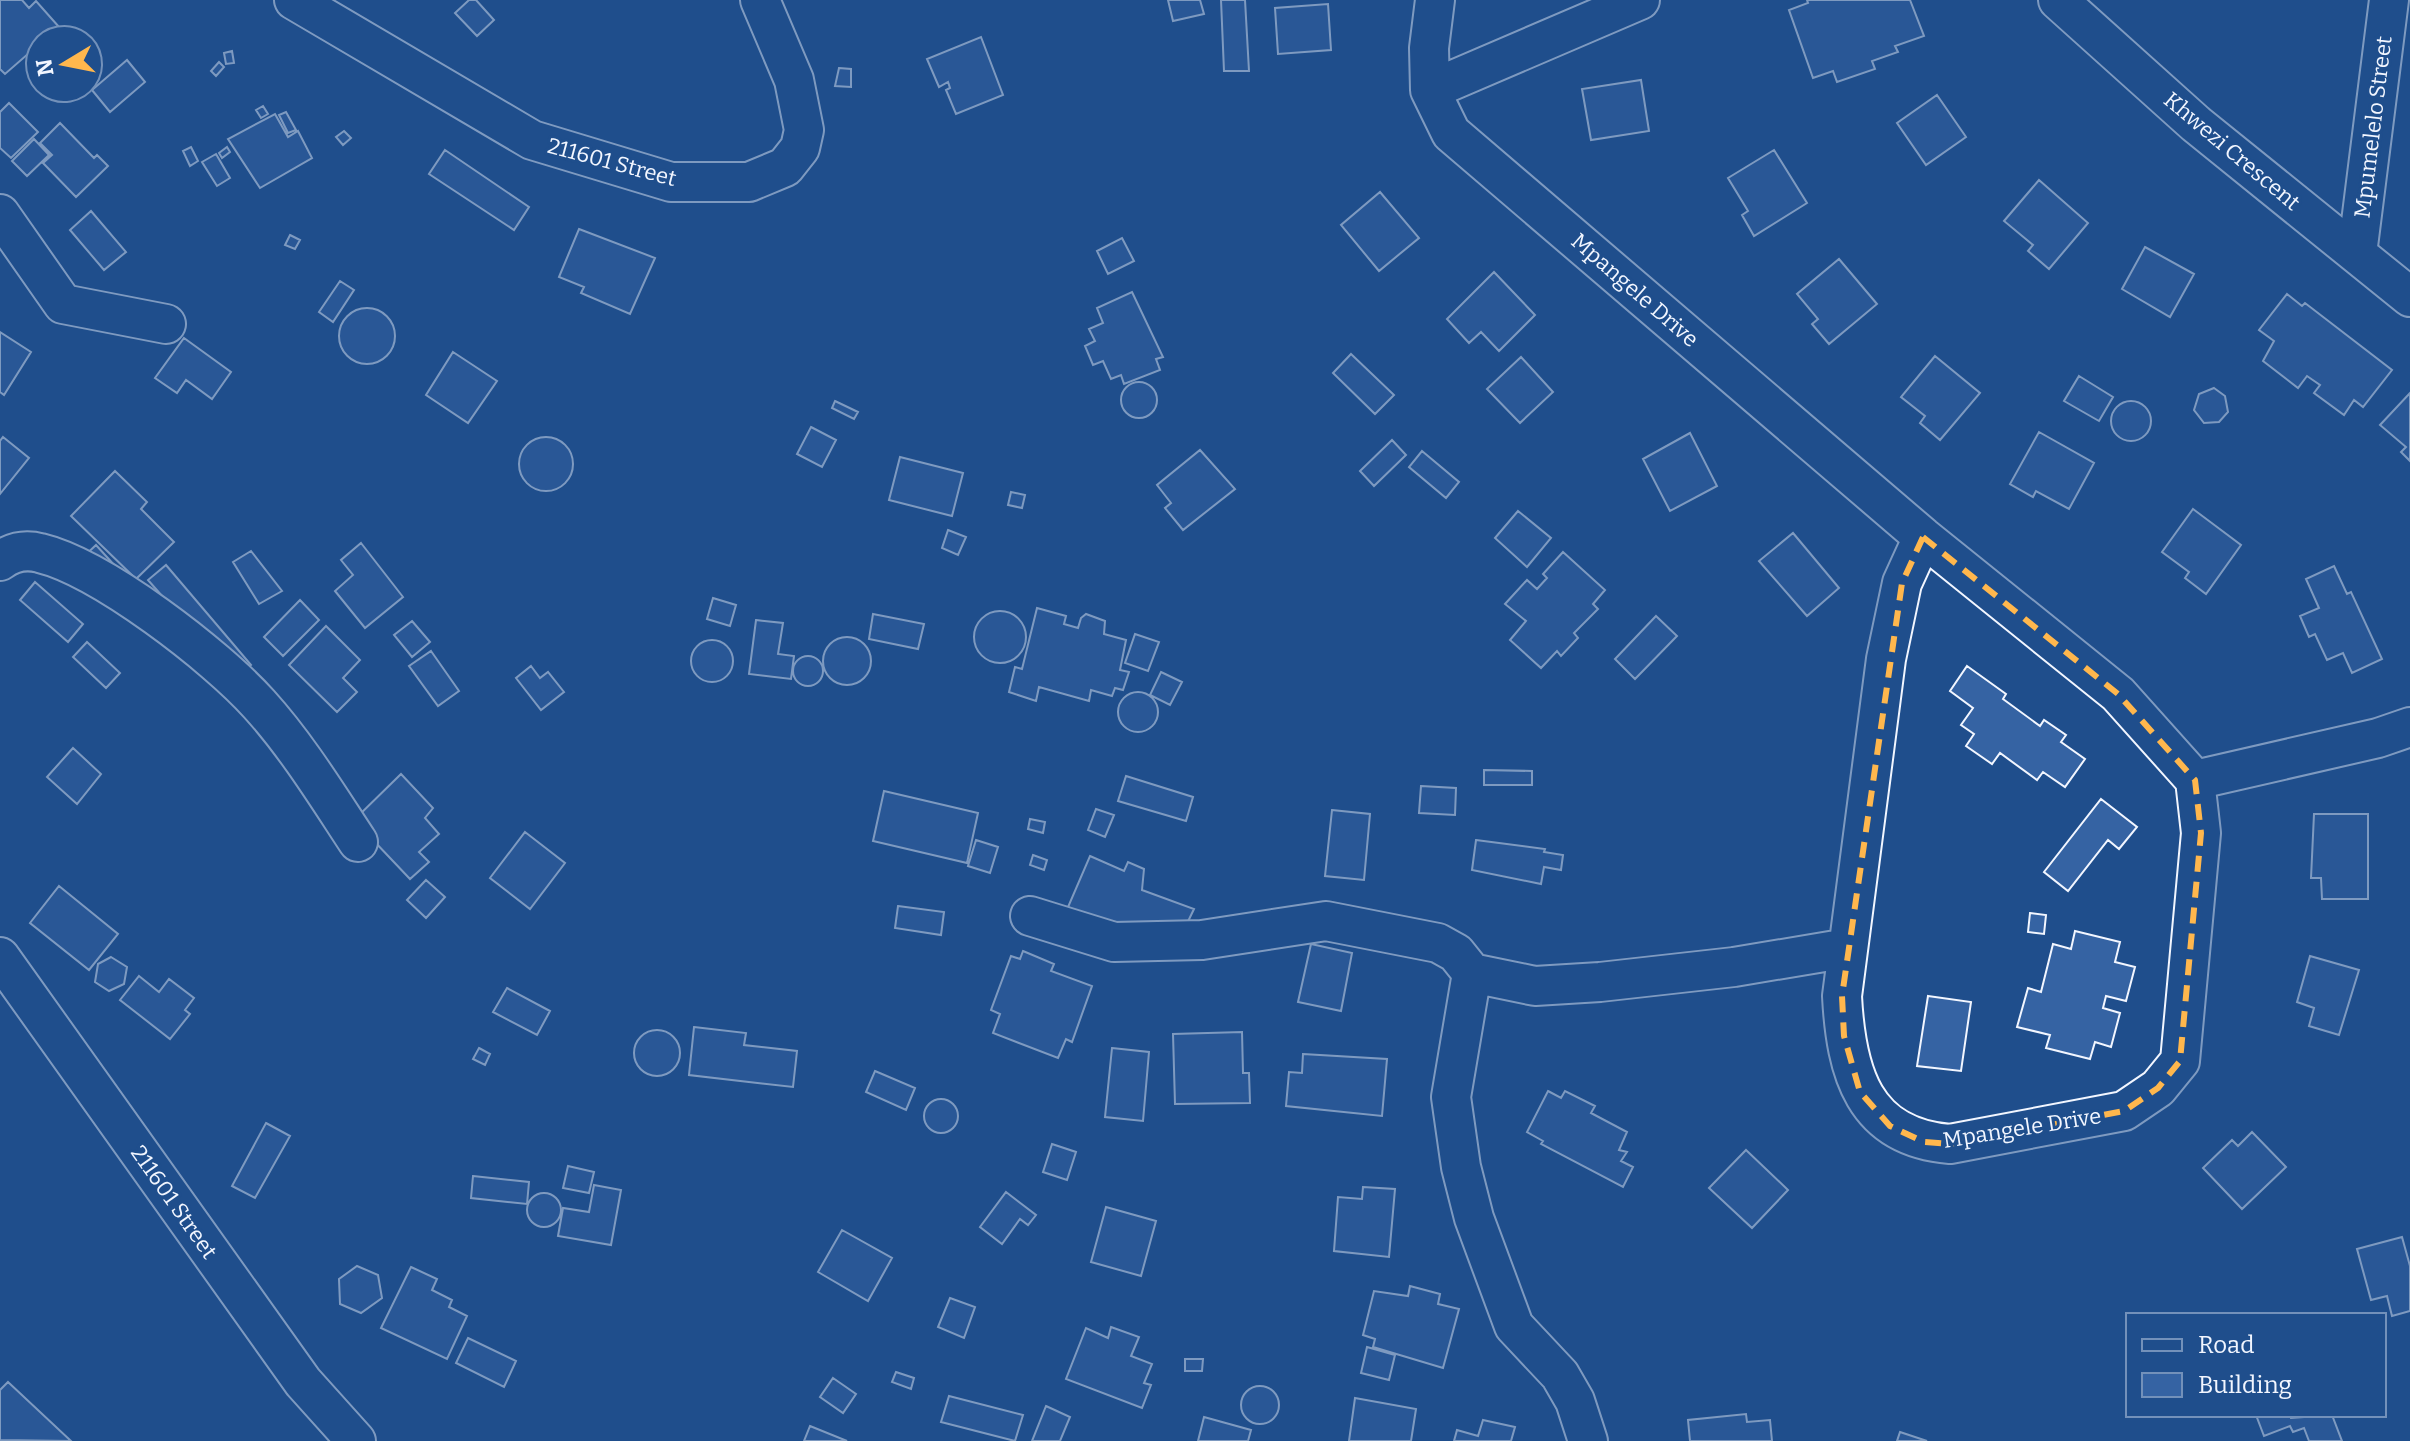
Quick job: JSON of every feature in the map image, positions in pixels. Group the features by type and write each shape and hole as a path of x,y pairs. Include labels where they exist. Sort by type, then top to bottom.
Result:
{"street":[{"name":"211601 Street","path":"294,0 532,140 671,182 749,182 785,167 800,148 804,130 794,80 760,0"},
{"name":"Mpangele Drive","path":"1435,0 1429,48 1430,90 1451,133 1923,537 2118,694 2195,780 2201,833 2180,1061 2158,1088 2124,1111 1950,1144 1924,1142 1890,1126 1860,1092 1844,1036 1842,996 1886,659 1902,583 1923,537"},
{"path":"1430,90 1640,0"},
{"name":"Khwezi Crescent","path":"2058,0 2196,124 2410,297"},
{"name":"Mpumelelo Street","path":"2357,254 2389,0"},
{"path":"0,214 63,304 166,324"},
{"path":"0,561 18,552 39,553 89,572 206,653 288,737 358,842"},
{"path":"2195,780 2410,727"},
{"path":"1030,916 1114,942 1202,940 1326,921 1438,943 1456,953 1472,973 1535,986 1734,967 1848,948"},
{"name":"211601 Street","path":"2,963 303,1382 356,1441"},
{"path":"1472,973 1451,1097 1461,1167 1474,1218 1514,1326 1560,1375 1575,1401 1588,1441"}],"highlighted area":[{"path":"1923,537 2118,694 2195,780 2201,833 2180,1061 2158,1088 2124,1111 1950,1144 1924,1142 1890,1126 1860,1092 1844,1036 1842,996 1902,583"}],"building":[{"path":"0,0 22,0 29,8 36,1 56,24 24,24 24,57 5,74 0,69"},
{"path":"469,0 476,0 494,20 477,36 455,13"},
{"path":"1168,0 1200,0 1204,14 1173,21"},
{"path":"1221,0 1245,0 1249,71 1224,71"},
{"path":"1807,0 1910,0 1924,36 1895,46 1898,52 1872,61 1875,69 1837,82 1833,71 1813,78 1789,10 1808,3"},
{"path":"1328,4 1331,50 1278,54 1275,8"},
{"path":"981,37 1003,95 956,114 946,90 950,88 948,82 939,87 927,59"},
{"path":"232,51 234,63 226,64 224,53"},
{"path":"127,60 145,82 110,112 103,104 104,80"},
{"path":"219,62 224,67 216,76 211,71"},
{"path":"839,68 851,69 851,87 835,86"},
{"path":"1641,80 1649,131 1591,140 1582,89"},
{"path":"1937,95 1966,137 1926,165 1897,123"},
{"path":"9,103 38,132 11,158 0,148 0,112"},
{"path":"263,106 268,114 261,118 256,110"},
{"path":"286,112 296,130 288,133 279,115"},
{"path":"275,114 288,137 298,131 312,158 260,188 228,139"},
{"path":"60,123 94,158 97,155 108,166 76,197 43,163 52,155 40,143"},
{"path":"344,131 351,138 343,145 336,137"},
{"path":"34,139 49,155 27,176 12,161"},
{"path":"191,147 198,161 190,166 183,151"},
{"path":"227,147 230,152 222,158 219,153"},
{"path":"445,150 529,207 514,230 429,174"},
{"path":"1774,150 1807,203 1754,236 1742,215 1748,211 1728,178"},
{"path":"216,154 230,178 217,186 202,162"},
{"path":"2039,180 2088,223 2049,269 2028,251 2033,245 2004,221"},
{"path":"1380,192 1419,238 1379,271 1341,225"},
{"path":"91,211 126,252 104,270 70,230"},
{"path":"579,229 655,258 630,314 581,293 584,287 559,277"},
{"path":"290,235 300,240 295,249 285,245"},
{"path":"1122,238 1134,261 1108,274 1097,251"},
{"path":"2145,247 2194,274 2170,317 2122,289"},
{"path":"1839,259 1877,304 1829,344 1812,324 1818,319 1797,294"},
{"path":"1494,272 1535,315 1499,351 1481,332 1469,343 1447,319"},
{"path":"340,281 354,290 333,322 319,312"},
{"path":"1132,292 1163,357 1156,359 1160,370 1124,384 1121,375 1111,379 1103,361 1093,365 1085,346 1095,341 1089,329 1103,323 1097,308"},
{"path":"2287,294 2302,306 2305,303 2392,370 2363,407 2354,400 2344,415 2314,393 2320,385 2307,376 2298,388 2263,361 2274,341 2259,330"},
{"path":"367,308 387,316 395,336 387,356 367,364 347,356 339,336 347,316"},
{"path":"0,332 31,352 4,395 0,392"},
{"path":"184,338 231,372 212,399 186,380 177,393 155,378"},
{"path":"453,352 497,381 468,423 426,395"},
{"path":"1351,354 1394,395 1375,414 1333,373"},
{"path":"1935,356 1980,393 1940,440 1920,423 1925,416 1901,397"},
{"path":"1521,357 1553,392 1520,423 1487,389"},
{"path":"2079,376 2113,397 2099,421 2064,401"},
{"path":"1139,382 1152,387 1157,400 1152,413 1139,418 1126,413 1121,400 1126,387"},
{"path":"2214,388 2225,396 2228,412 2219,422 2204,423 2194,410 2199,394"},
{"path":"2410,393 2410,461 2401,452 2406,447 2380,425"},
{"path":"835,401 858,412 854,419 832,408"},
{"path":"2131,401 2145,407 2151,421 2145,435 2131,441 2117,435 2111,421 2117,407"},
{"path":"811,427 836,440 822,467 797,454"},
{"path":"2039,432 2094,463 2069,509 2036,491 2033,497 2010,484"},
{"path":"1690,433 1717,486 1670,511 1643,459"},
{"path":"3,437 29,458 0,494 0,441"},
{"path":"546,437 557,439 565,445 571,453 571,475 565,483 557,489 546,491 535,489 527,483 521,475 519,464 521,453 527,445 535,439"},
{"path":"1392,440 1406,455 1374,486 1360,471"},
{"path":"1200,450 1235,489 1183,530 1165,508 1171,503 1157,485"},
{"path":"1422,451 1459,482 1446,498 1409,467"},
{"path":"900,457 963,473 952,516 889,500"},
{"path":"115,471 147,502 141,509 174,542 136,579 71,516"},
{"path":"1011,492 1025,495 1022,508 1008,505"},
{"path":"2193,509 2241,545 2206,594 2185,578 2189,572 2162,552"},
{"path":"1518,511 1551,538 1527,567 1495,538"},
{"path":"948,530 966,537 958,555 942,548"},
{"path":"1793,533 1839,588 1807,616 1759,561"},
{"path":"361,543 403,597 365,628 335,591 353,575 341,560"},
{"path":"96,545 116,567 99,583 79,561"},
{"path":"251,551 282,591 259,604 233,562"},
{"path":"1563,552 1605,590 1593,604 1598,609 1574,633 1578,638 1561,656 1557,651 1541,668 1510,640 1526,621 1505,604 1527,580 1537,589 1547,578 1543,574"},
{"path":"166,565 251,665 235,679 148,580"},
{"path":"2334,566 2347,594 2351,592 2382,659 2352,673 2343,653 2327,660 2315,634 2309,637 2300,616 2319,608 2306,579"},
{"path":"35,582 83,624 68,642 20,600"},
{"path":"713,598 736,605 730,626 707,619"},
{"path":"300,600 319,620 283,656 264,637"},
{"path":"1037,608 1066,616 1064,624 1078,628 1086,614 1105,621 1104,634 1126,640 1120,670 1129,672 1123,690 1115,688 1112,696 1091,690 1089,701 1039,687 1036,701 1009,692 1015,667 1022,669"},
{"path":"1000,611 1018,619 1026,637 1018,655 1000,663 982,655 974,637 982,619"},
{"path":"873,614 924,624 918,649 869,639"},
{"path":"1656,616 1677,636 1635,679 1615,659"},
{"path":"756,620 783,623 778,654 794,656 791,679 749,674"},
{"path":"412,621 430,642 412,657 394,635"},
{"path":"326,626 360,660 343,678 357,692 337,712 289,665"},
{"path":"1135,634 1159,642 1148,671 1125,663"},
{"path":"847,637 864,644 871,661 864,678 847,685 830,678 823,661 830,644"},
{"path":"712,640 727,646 733,661 727,676 712,682 697,676 691,661 697,646"},
{"path":"87,642 120,673 106,688 73,657"},
{"path":"431,651 459,691 438,706 409,666"},
{"path":"808,656 814,657 822,665 822,677 814,685 808,686 802,685 794,677 793,671 794,665 802,657"},
{"path":"531,666 540,678 548,672 564,692 541,710 516,678"},
{"path":"1967,666 2006,694 2003,699 2040,726 2044,720 2066,735 2061,742 2085,759 2065,787 2043,772 2037,780 2000,753 1992,764 1966,746 1974,734 1961,725 1973,708 1950,691"},
{"path":"1161,672 1182,682 1170,705 1150,695"},
{"path":"1138,692 1152,698 1158,712 1152,726 1138,732 1124,726 1118,712 1124,698"},
{"path":"73,748 101,774 77,804 47,777"},
{"path":"1484,770 1532,771 1532,785 1484,785"},
{"path":"401,774 433,808 425,818 439,834 419,852 429,862 410,879 354,820"},
{"path":"1126,776 1193,797 1186,821 1118,801"},
{"path":"1421,786 1456,788 1455,815 1419,813"},
{"path":"884,791 978,813 967,863 873,841"},
{"path":"2101,799 2137,827 2119,849 2108,840 2068,891 2044,872"},
{"path":"1096,809 1114,815 1105,837 1088,830"},
{"path":"1332,810 1370,814 1364,880 1325,876"},
{"path":"2314,814 2368,814 2368,899 2322,899 2321,878 2311,878"},
{"path":"1030,819 1045,822 1043,833 1028,829"},
{"path":"525,832 565,863 530,909 490,878"},
{"path":"976,840 998,847 990,873 968,866"},
{"path":"1476,840 1545,849 1544,852 1563,855 1561,870 1544,867 1541,884 1472,870"},
{"path":"1033,855 1047,860 1044,870 1030,865"},
{"path":"1090,856 1124,871 1128,862 1144,869 1142,890 1194,909 1180,938 1065,914"},
{"path":"426,880 445,897 426,918 407,900"},
{"path":"59,886 118,934 89,970 30,923"},
{"path":"898,906 944,912 941,935 895,928"},
{"path":"2030,913 2046,915 2044,934 2028,932"},
{"path":"2075,931 2120,942 2115,962 2135,967 2126,1001 2106,996 2103,1008 2120,1013 2111,1047 2095,1042 2090,1059 2046,1048 2050,1035 2017,1027 2028,988 2041,992 2053,944 2071,949"},
{"path":"1311,944 1352,953 1341,1011 1298,1002"},
{"path":"1023,951 1054,964 1051,971 1092,986 1072,1042 1066,1039 1058,1058 993,1033 1000,1014 991,1010 1011,956 1020,959"},
{"path":"2310,956 2359,970 2339,1035 2309,1026 2314,1008 2297,1002"},
{"path":"111,957 127,967 124,984 109,991 95,982 98,964"},
{"path":"139,976 159,992 169,979 194,998 185,1010 190,1014 170,1039 120,1000"},
{"path":"507,988 550,1011 537,1035 493,1012"},
{"path":"1928,996 1971,1002 1961,1071 1917,1066"},
{"path":"694,1027 746,1033 744,1045 797,1051 793,1087 689,1075"},
{"path":"657,1030 673,1037 680,1053 673,1069 657,1076 641,1069 634,1053 641,1037"},
{"path":"1242,1032 1243,1073 1249,1073 1250,1103 1175,1104 1173,1034"},
{"path":"479,1048 490,1054 485,1065 473,1059"},
{"path":"1112,1048 1149,1052 1143,1121 1105,1117"},
{"path":"1303,1054 1387,1059 1382,1116 1286,1106 1289,1072 1302,1073"},
{"path":"875,1071 915,1088 906,1110 866,1092"},
{"path":"1548,1091 1561,1098 1565,1091 1595,1106 1591,1113 1627,1132 1619,1150 1627,1152 1621,1161 1633,1167 1623,1187 1541,1144 1543,1141 1527,1132"},
{"path":"941,1099 953,1104 958,1116 953,1128 941,1133 929,1128 924,1116 929,1104"},
{"path":"266,1123 290,1136 255,1198 232,1186"},
{"path":"2252,1132 2286,1167 2242,1209 2203,1168 2232,1140 2238,1146"},
{"path":"1052,1144 1076,1152 1067,1180 1043,1172"},
{"path":"1746,1150 1788,1190 1752,1228 1709,1188"},
{"path":"568,1166 594,1172 589,1193 563,1188"},
{"path":"473,1176 529,1182 527,1204 471,1198"},
{"path":"594,1185 621,1190 611,1245 558,1236 563,1208 589,1212"},
{"path":"1363,1187 1395,1189 1389,1257 1334,1251 1338,1197 1362,1199"},
{"path":"1006,1192 1036,1215 1028,1225 1020,1219 1002,1244 980,1227"},
{"path":"544,1193 556,1198 561,1210 556,1222 544,1227 532,1222 527,1210 532,1198"},
{"path":"1106,1207 1156,1221 1141,1276 1091,1262"},
{"path":"842,1230 892,1258 868,1301 818,1272"},
{"path":"2402,1237 2410,1266 2410,1311 2392,1316 2387,1296 2371,1300 2357,1249"},
{"path":"357,1266 378,1275 382,1298 361,1313 340,1304 339,1279"},
{"path":"411,1267 437,1279 432,1290 452,1300 449,1307 467,1316 447,1359 381,1328"},
{"path":"1410,1286 1440,1294 1438,1304 1459,1309 1443,1368 1373,1347 1375,1339 1363,1335 1374,1291 1408,1296"},
{"path":"950,1298 975,1307 964,1338 938,1327"},
{"path":"1111,1327 1139,1337 1131,1356 1152,1364 1144,1383 1151,1385 1142,1408 1066,1379 1086,1328 1108,1338"},
{"path":"468,1338 516,1361 504,1387 456,1363"},
{"path":"1367,1347 1395,1355 1389,1380 1361,1373"},
{"path":"1185,1359 1203,1359 1202,1371 1185,1371"},
{"path":"896,1372 914,1378 911,1389 892,1382"},
{"path":"833,1378 856,1394 843,1413 820,1397"},
{"path":"8,1382 71,1441 0,1440 0,1390"},
{"path":"1260,1386 1273,1392 1279,1405 1273,1418 1260,1424 1247,1418 1241,1405 1247,1392"},
{"path":"949,1396 1023,1415 1015,1441 941,1422"},
{"path":"1355,1398 1416,1409 1411,1441 1349,1441"},
{"path":"1046,1406 1070,1417 1060,1441 1032,1441"},
{"path":"1746,1414 1747,1422 1770,1420 1772,1441 1690,1441 1688,1420"},
{"path":"1204,1417 1251,1430 1248,1441 1198,1441"},
{"path":"2257,1417 2333,1417 2342,1441 2309,1441 2304,1428 2293,1432 2290,1426 2264,1436"},
{"path":"1483,1420 1515,1427 1511,1441 1454,1441 1457,1430 1478,1436"},
{"path":"810,1426 847,1441 804,1441"},
{"path":"1900,1432 1927,1441 1897,1441"}]}
